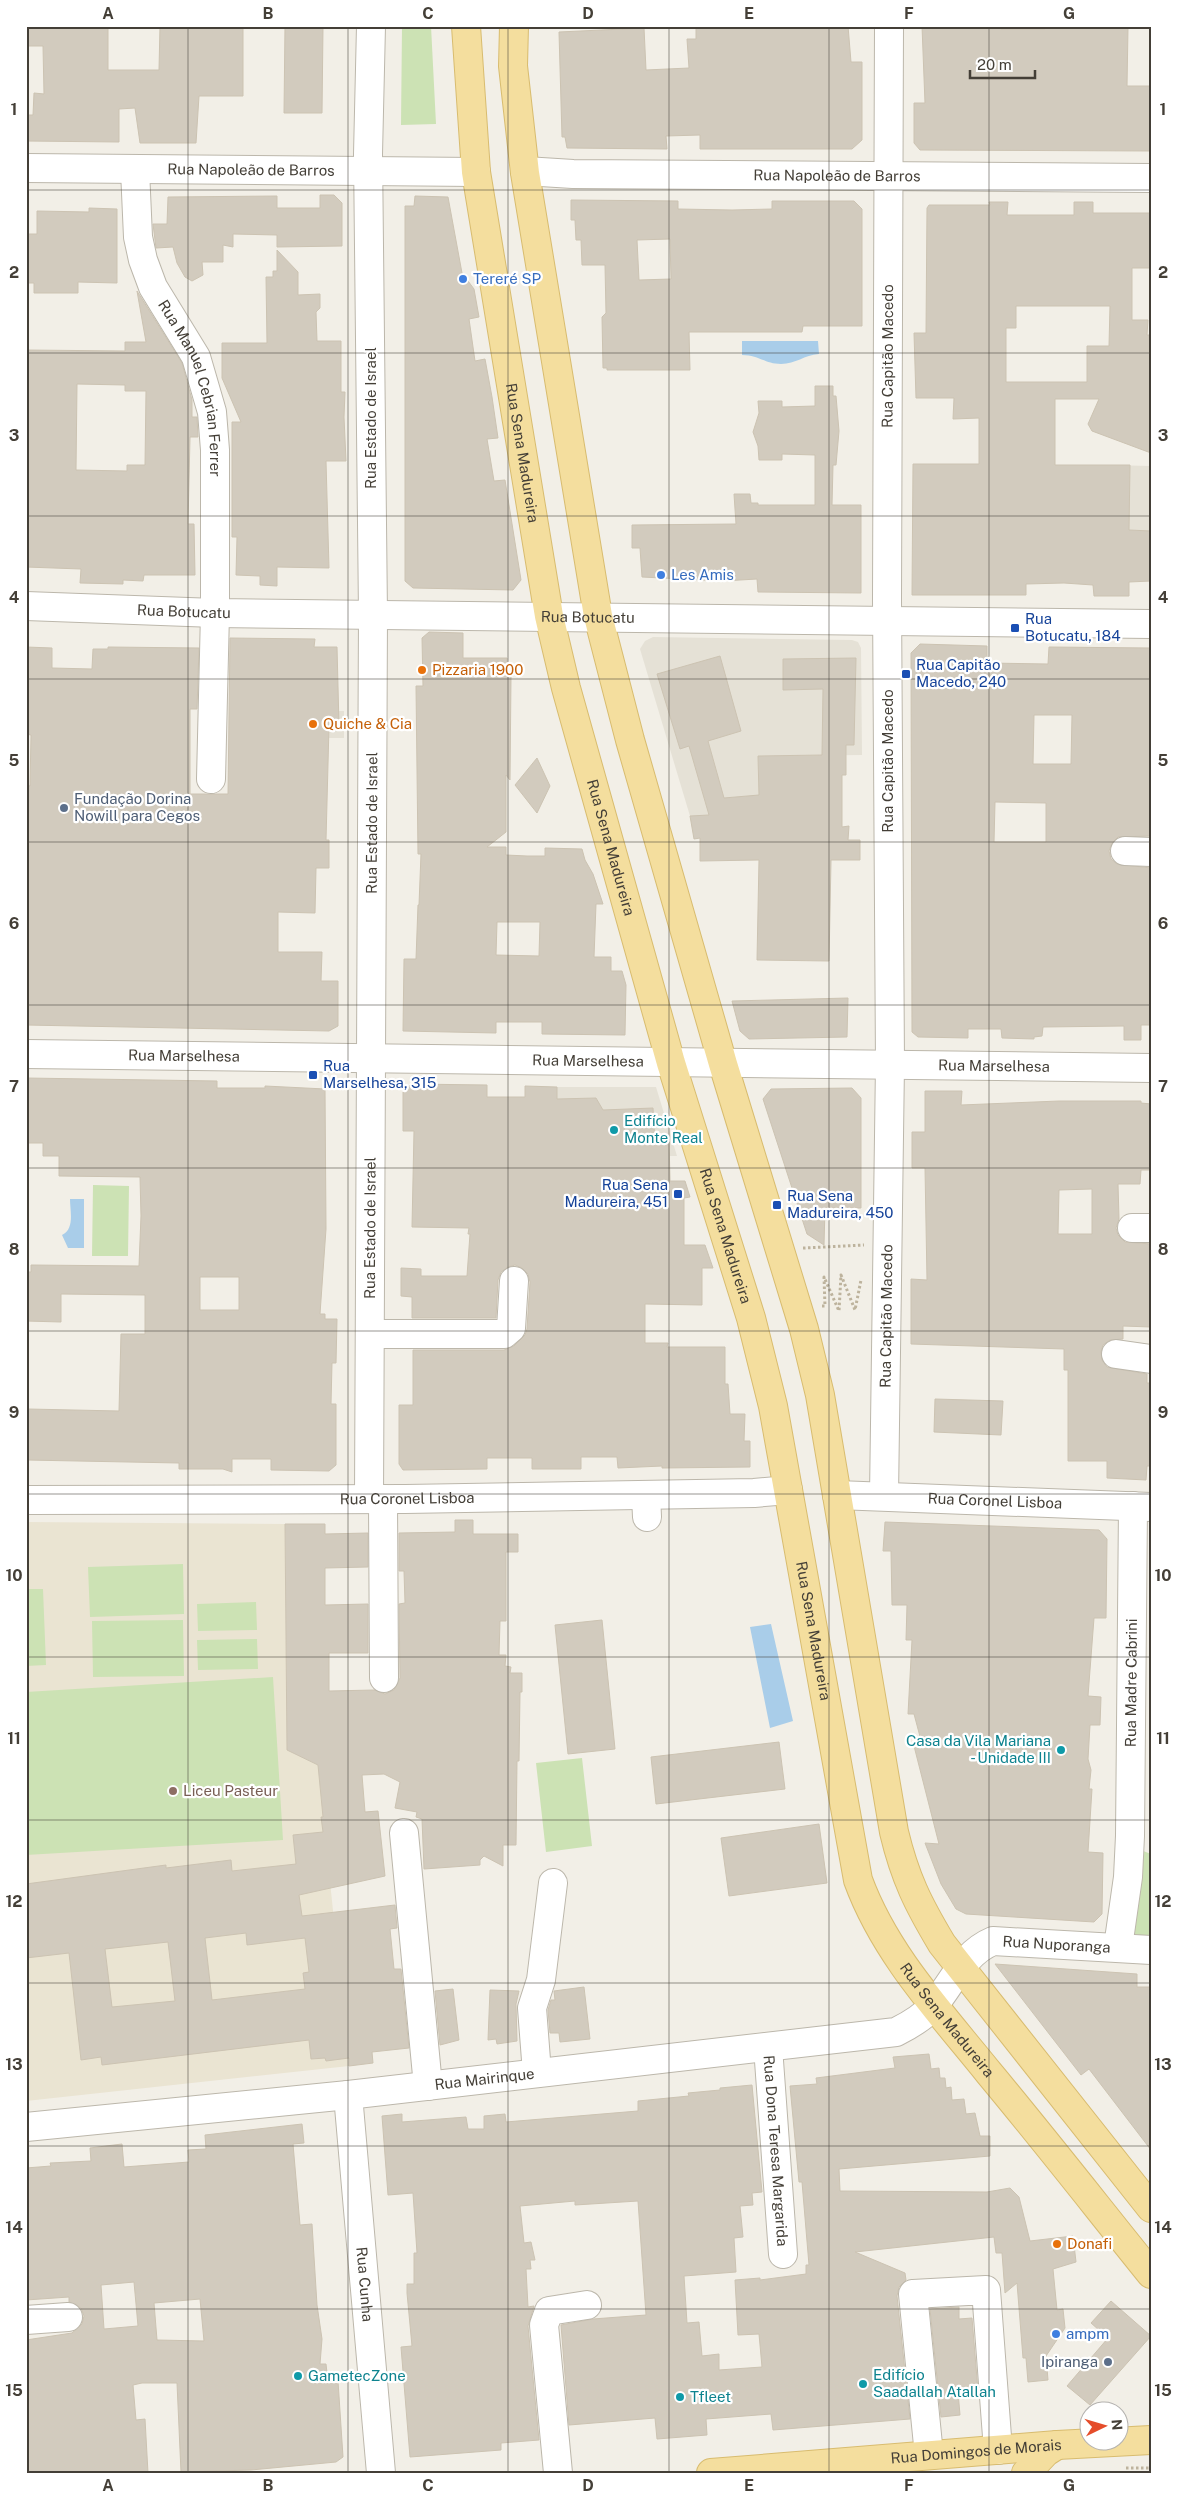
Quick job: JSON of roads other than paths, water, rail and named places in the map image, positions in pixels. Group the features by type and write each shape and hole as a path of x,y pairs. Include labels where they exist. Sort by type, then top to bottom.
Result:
{"main road":[{"name":"Rua Sena Madureira","path":"466,26 476,172 549,616 566,688 671,1063 751,1318 772,1406 788,1490 858,1880 868,1910 916,1985 1151,2274"},
{"path":"514,26 513,66 525,171 598,616 630,740 723,1064 804,1329 820,1395 894,1832 903,1869 916,1902 942,1944 1151,2208"},
{"name":"Rua Domingos de Morais","path":"711,2473 1057,2445 1151,2440"},
{"path":"1026,2473 1046,2452 1057,2445"}],"street":[{"name":"Rua Estado de Israel","path":"371,26 368,173 373,615 370,1334 384,1678"},
{"name":"Rua Capitão Macedo","path":"884,1496 890,1064 887,621 890,26"},
{"name":"Rua Napoleão de Barros","path":"26,168 368,173 476,172"},
{"name":"Rua Manuel Cebrian Ferrer","path":"135,170 138,237 143,260 153,287 196,357 212,412 215,450 211,779"},
{"name":"Rua Napoleão de Barros","path":"525,171 573,174 1151,178"},
{"name":"Rua Botucatu","path":"26,606 214,613 598,616 1151,624"},
{"name":"Rua Marselhesa","path":"26,1054 1151,1068"},
{"path":"370,1334 504,1334 512,1328 514,1320 514,1280"},
{"path":"1116,1354 1151,1359"},
{"name":"Rua Coronel Lisboa","path":"26,1500 376,1499 646,1506 788,1490"},
{"name":"Rua Coronel Lisboa","path":"837,1495 1142,1506"},
{"name":"Rua Madre Cabrini","path":"1118,1947 1128,1877 1140,1841 1142,1506"},
{"path":"404,1833 428,2086"},
{"path":"537,2073 532,2008 541,1980 553,1883"},
{"name":"Rua Nuporanga","path":"933,2006 961,1966 979,1946 993,1941 1151,1950"},
{"name":"Rua Mairinque","path":"26,2127 348,2095 896,2032 913,2023 933,2006"},
{"name":"Rua Dona Teresa Margarida","path":"768,2046 783,2254"},
{"name":"Rua Cunha","path":"348,2095 381,2473"},
{"path":"929,2455 914,2294 986,2290 998,2450"},
{"path":"558,2473 544,2325 549,2311 587,2305"},
{"path":"26,2320 68,2317"}],"water":[{"path":"742,341 818,341 819,354 791,363 775,364 753,356 742,355"},
{"path":"70,1199 84,1199 84,1248 68,1248 62,1235 69,1229"},
{"path":"771,1624 793,1721 770,1728 750,1627"}],"place":[{"name":"Tereré SP","path":"463,279"},
{"name":"Les Amis","path":"661,575"},
{"name":"Rua Botucatu, 184","path":"1015,628"},
{"name":"Pizzaria 1900","path":"422,670"},
{"name":"Rua Capitão Macedo, 240","path":"906,674"},
{"name":"Quiche & Cia","path":"313,724"},
{"name":"Fundação Dorina Nowill para Cegos","path":"64,808"},
{"name":"Rua Marselhesa, 315","path":"313,1075"},
{"name":"Edifício Monte Real","path":"614,1130"},
{"name":"Rua Sena Madureira, 451","path":"678,1194"},
{"name":"Rua Sena Madureira, 450","path":"777,1205"},
{"name":"Casa da Vila Mariana - Unidade III","path":"1061,1750"},
{"name":"Liceu Pasteur","path":"173,1791"},
{"name":"Donafi","path":"1057,2244"},
{"name":"ampm","path":"1056,2334"},
{"name":"Ipiranga","path":"1108,2362"},
{"name":"GametecZone","path":"298,2376"},
{"name":"Edifício Saadallah Atallah","path":"863,2384"},
{"name":"Tfleet","path":"680,2397"}]}
